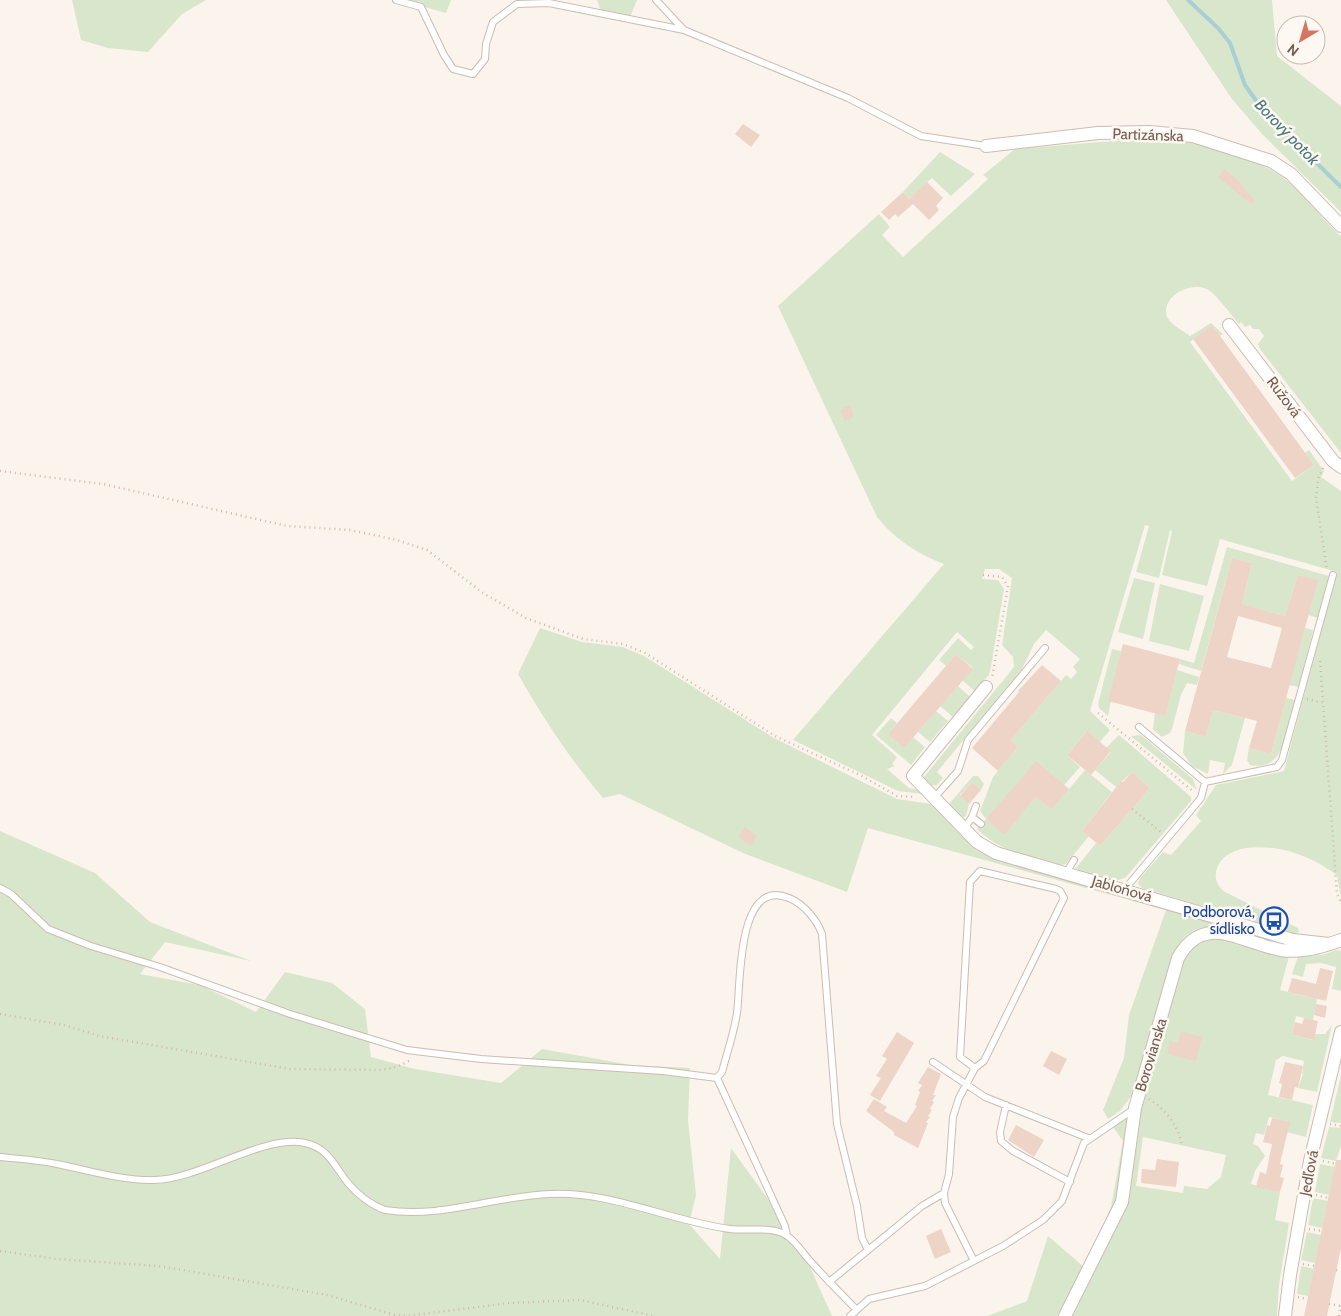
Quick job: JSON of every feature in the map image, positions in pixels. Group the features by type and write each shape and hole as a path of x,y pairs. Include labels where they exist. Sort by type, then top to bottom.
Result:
{"street":[{"name":"Partizánska","path":"986,146 1098,133 1149,132 1193,136 1271,161 1291,174 1341,226"},
{"name":"Ružová","path":"1229,325 1333,461 1341,467"},
{"name":"Jabloňová","path":"986,687 913,776 977,842 996,853 1125,889 1293,940 1335,942"},
{"name":"Borovianska","path":"1064,1316 1122,1202 1135,1108 1178,958 1190,941 1199,935 1210,932 1229,934 1281,950 1305,950 1335,942"},
{"name":"Jedľová","path":"1285,1316 1290,1275 1310,1161 1341,1032"}],"lane":[{"path":"396,0 420,6 453,69 474,74 485,59 486,44 493,22 517,4 549,3 684,30 848,98 921,136 986,146"},
{"path":"656,0 684,30"},
{"path":"1138,727 1206,782 1270,770 1282,760 1332,575"},
{"path":"934,798 958,770 968,740 1045,648"},
{"path":"1125,889 1200,798 1206,782"},
{"path":"964,830 976,806"},
{"path":"972,817 981,824"},
{"path":"1066,874 1074,860"},
{"path":"974,1261 948,1213 944,1193 949,1174 951,1123 959,1098 975,1068 984,1061 1064,898 1060,891 1056,889 980,871 970,882 960,1057 975,1068"},
{"path":"0,888 11,894 48,929 91,946 160,967 290,1014 419,1052 556,1065 705,1074 717,1078 785,1226 787,1236"},
{"path":"717,1078 722,1072 737,1014 741,953 750,918 766,898 781,896 788,898 809,913 822,934 837,1124 857,1206 862,1238 868,1250"},
{"path":"933,1062 985,1097 1088,1138"},
{"path":"1006,1105 1000,1132 1001,1141 1013,1151 1070,1182"},
{"path":"850,1316 868,1299 925,1286 1002,1246 1043,1220 1062,1201 1084,1143 1088,1138 1135,1108"},
{"path":"0,1157 41,1161 116,1176 155,1180 177,1177 262,1148 287,1142 305,1142 324,1151 356,1191 377,1207 385,1210 435,1212 506,1198 550,1194 585,1194 623,1202 682,1221 736,1230 774,1231 787,1236 856,1309"},
{"path":"829,1282 922,1206 944,1193"}],"path":[{"path":"1324,466 1318,479 1316,498 1326,568 1332,575"},
{"path":"0,470 103,484 286,526 350,530 397,540 427,550 483,594 526,618 583,639 623,644 645,653 774,736 860,775 897,796 934,798"},
{"path":"983,575 1002,577 1008,586 992,679 986,687"},
{"path":"1313,646 1319,648 1337,894 1341,902"},
{"path":"1098,713 1200,798"},
{"path":"1132,808 1168,838"},
{"path":"0,1014 64,1025 99,1036 299,1070 381,1070 396,1067 410,1060 419,1052"},
{"path":"1139,1093 1165,1112 1180,1136 1182,1146"},
{"path":"1321,1161 1336,1164"},
{"path":"1314,1195 1328,1198"},
{"path":"1308,1229 1322,1231"},
{"path":"0,1251 65,1260 159,1266 327,1295 395,1315 406,1316 509,1303 580,1300 654,1316"},
{"path":"1301,1263 1314,1266"},
{"path":"1336,1270 1341,1271"},
{"path":"1330,1304 1341,1306 1339,1316"}],"green space":[{"path":"72,0 206,0 182,14 148,52 108,48 81,40"},
{"path":"400,0 451,0 446,13"},
{"path":"597,0 637,0 630,17 601,12"},
{"path":"1166,0 1272,0 1276,65 1289,65 1341,106 1341,212 1262,134 1232,99"},
{"path":"1149,138 1167,139 1223,150 1260,164 1290,183 1341,236 1341,453 1260,349 1258,344 1264,336 1259,329 1253,329 1250,325 1245,327 1241,322 1239,324 1214,295 1201,287 1187,288 1180,291 1170,300 1166,312 1172,323 1190,336 1211,323 1223,334 1220,336 1212,325 1190,342 1292,481 1314,465 1305,453 1309,450 1324,471 1321,477 1341,491 1341,898 1337,875 1322,865 1299,854 1282,849 1254,847 1244,848 1228,854 1216,870 1217,882 1225,892 1298,928 1299,932 1295,934 1142,888 1138,884 1140,878 1163,852 1171,855 1201,821 1196,815 1216,785 1284,771 1337,572 1220,539 1207,586 1162,575 1172,531 1170,530 1159,578 1136,572 1149,526 1145,525 1090,711 1110,730 1100,742 1086,732 1067,755 1080,767 1050,801 1040,792 986,819 980,811 993,777 1018,747 1011,740 1066,675 1071,679 1077,672 1073,667 1080,659 1046,630 1034,644 1021,671 937,772 943,778 937,785 930,786 923,778 1014,667 1013,657 1002,645 1012,578 999,569 985,569 982,579 998,580 1004,589 989,675 975,691 962,680 973,668 956,654 946,666 939,660 958,638 971,650 974,647 957,632 872,735 897,757 892,764 895,766 887,769 909,788 919,790 923,794 898,791 793,740 944,564 907,545 877,517 778,306 879,214 890,227 882,235 903,257 988,179 983,175 1015,149"},
{"path":"940,152 975,174 951,196 932,178 909,199 903,192"},
{"path":"1227,547 1329,576 1318,618 1308,615 1317,580 1298,575 1285,616 1242,604 1252,563 1232,558 1201,671 1179,664 1180,659 1194,663"},
{"path":"1134,578 1155,583 1143,639 1118,632"},
{"path":"1160,584 1204,596 1189,651 1149,641"},
{"path":"540,628 582,642 623,647 644,656 774,738 897,799 931,804 970,843 990,857 1263,935 1262,940 1214,927 1203,927 1193,931 1183,939 1175,951 1132,1095 1120,1111 1108,1119 1103,1110 1124,1058 1129,1015 1166,910 868,828 847,892 743,853 620,794 603,798 558,738 518,674"},
{"path":"1305,628 1313,630 1299,687 1289,685"},
{"path":"1112,649 1121,651 1108,716 1099,708 1098,704"},
{"path":"1177,670 1199,677 1197,685 1187,683 1181,695 1172,729 1170,733 1162,737 1153,730 1155,713 1165,715"},
{"path":"958,686 970,697 953,717 940,706"},
{"path":"1286,698 1295,700 1287,734 1278,755 1271,762 1262,766 1250,765 1247,760 1249,748 1271,754"},
{"path":"1213,710 1245,718 1232,765 1223,774 1225,763 1210,760 1208,774 1192,766 1183,753 1185,731 1206,737"},
{"path":"936,711 948,721 930,742 918,732"},
{"path":"891,718 897,723 888,734 913,737 925,747 911,765 876,735"},
{"path":"1119,735 1191,797 1191,801 1126,877 1108,880 1087,875 1076,868 1096,843 1100,846 1150,788 1132,772 1116,787 1095,770 1111,752 1106,748"},
{"path":"1141,735 1193,779 1197,790 1131,736"},
{"path":"1085,770 1112,792 1082,831 1089,836 1066,864 1061,865 1016,853 996,843 977,829 986,819 1004,834 1036,797 1051,810"},
{"path":"973,776 978,776 984,784 981,790 972,782 960,795 969,804 966,816 962,818 950,806 950,803"},
{"path":"0,831 95,873 150,922 251,961 165,942 140,974 200,985 256,1012 285,972 332,983 365,1009 371,1057 415,1069 501,1083 542,1049 631,1065 690,1068 688,1120 696,1195 689,1224 720,1259 731,1148 770,1202 806,1258 832,1316 0,1316"},
{"path":"1218,938 1289,956 1280,990 1317,999 1313,1020 1296,1016 1292,1035 1313,1040 1315,1034 1325,1034 1332,1025 1317,1092 1298,1088 1303,1074 1304,1061 1283,1056 1276,1060 1268,1095 1313,1105 1306,1137 1287,1132 1289,1122 1269,1117 1264,1135 1256,1133 1253,1144 1258,1146 1265,1156 1255,1171 1251,1184 1280,1192 1275,1220 1289,1223 1279,1285 1277,1316 1073,1316 1128,1203 1141,1108 1183,964 1192,949","holes":["1143,1137 1226,1155 1221,1177 1207,1189 1184,1186 1183,1193 1136,1186"]},
{"path":"1336,950 1341,951 1341,991 1332,989 1336,967 1321,963 1306,964 1303,977 1292,974 1298,956 1322,955"},
{"path":"1341,1075 1341,1123 1330,1122"},
{"path":"1128,1117 1118,1201 1090,1254 1111,1207 1123,1141 1113,1127"},
{"path":"1329,1127 1341,1128 1341,1146 1336,1161 1321,1158"},
{"path":"1320,1164 1335,1167 1329,1195 1315,1192"},
{"path":"1313,1198 1328,1201 1322,1228 1308,1225"},
{"path":"1307,1232 1321,1235 1315,1263 1301,1260"},
{"path":"1048,1236 1083,1266 1057,1316 987,1316 1027,1301"},
{"path":"1301,1266 1314,1269 1308,1296 1297,1294"}],"building":[{"path":"743,124 760,135 751,147 735,134"},
{"path":"1225,169 1237,179 1255,201 1251,204 1218,177"},
{"path":"927,182 943,198 936,206 939,210 929,220 913,204 898,217 895,214 889,220 881,212 903,192 909,199"},
{"path":"1212,325 1314,465 1295,478 1193,339"},
{"path":"850,405 854,417 845,421 840,410"},
{"path":"1232,558 1252,563 1242,604 1285,616 1298,575 1318,580 1271,754 1249,748 1257,721 1213,710 1206,737 1185,731","holes":["1238,616 1282,628 1271,668 1227,657"]},
{"path":"1123,644 1180,659 1165,716 1108,701"},
{"path":"956,654 973,669 904,748 888,734"},
{"path":"1042,665 1061,681 1011,740 1018,747 998,771 972,748 1018,691"},
{"path":"1087,731 1111,751 1091,775 1067,755"},
{"path":"1036,761 1069,789 1051,810 1036,797 1004,835 986,819"},
{"path":"1132,772 1150,788 1100,846 1082,831 1121,781 1123,782"},
{"path":"972,782 981,790 969,804 960,796"},
{"path":"745,827 757,836 751,846 738,837"},
{"path":"1320,968 1333,971 1326,1001 1288,992 1292,978 1316,984"},
{"path":"1316,1004 1327,1006 1325,1018 1314,1015"},
{"path":"1304,1018 1318,1021 1314,1040 1292,1035 1295,1022 1302,1024"},
{"path":"1181,1031 1202,1037 1196,1061 1167,1054 1170,1041 1178,1043"},
{"path":"897,1032 914,1043 880,1101 870,1095 881,1078 876,1076 887,1059 882,1056"},
{"path":"1051,1051 1067,1059 1059,1075 1043,1066"},
{"path":"1285,1062 1303,1066 1298,1088 1295,1087 1292,1100 1279,1097 1282,1084 1279,1083"},
{"path":"928,1067 941,1074 933,1095 936,1095 932,1101 934,1102 930,1109 932,1110 928,1116 930,1117 926,1122 928,1123 918,1148 894,1135 894,1132 866,1111 874,1099 887,1107 884,1111 906,1123 917,1106 915,1105 920,1092 918,1091 922,1085 918,1083"},
{"path":"1272,1118 1290,1122 1280,1164 1283,1165 1280,1177 1284,1178 1280,1192 1256,1187 1260,1172 1266,1174 1272,1144 1263,1142 1267,1125 1270,1126"},
{"path":"1016,1125 1044,1140 1034,1157 1008,1140"},
{"path":"1157,1159 1179,1162 1176,1187 1141,1183 1142,1169 1155,1170"},
{"path":"1336,1160 1341,1160 1341,1248 1327,1316 1304,1316"},
{"path":"941,1229 951,1252 935,1259 926,1236"}],"waterway":[{"name":"Borový potok","path":"1188,0 1218,28 1230,43 1245,85 1262,109 1341,187"}],"place":[{"name":"Podborová, sídlisko","path":"1274,921"}]}
